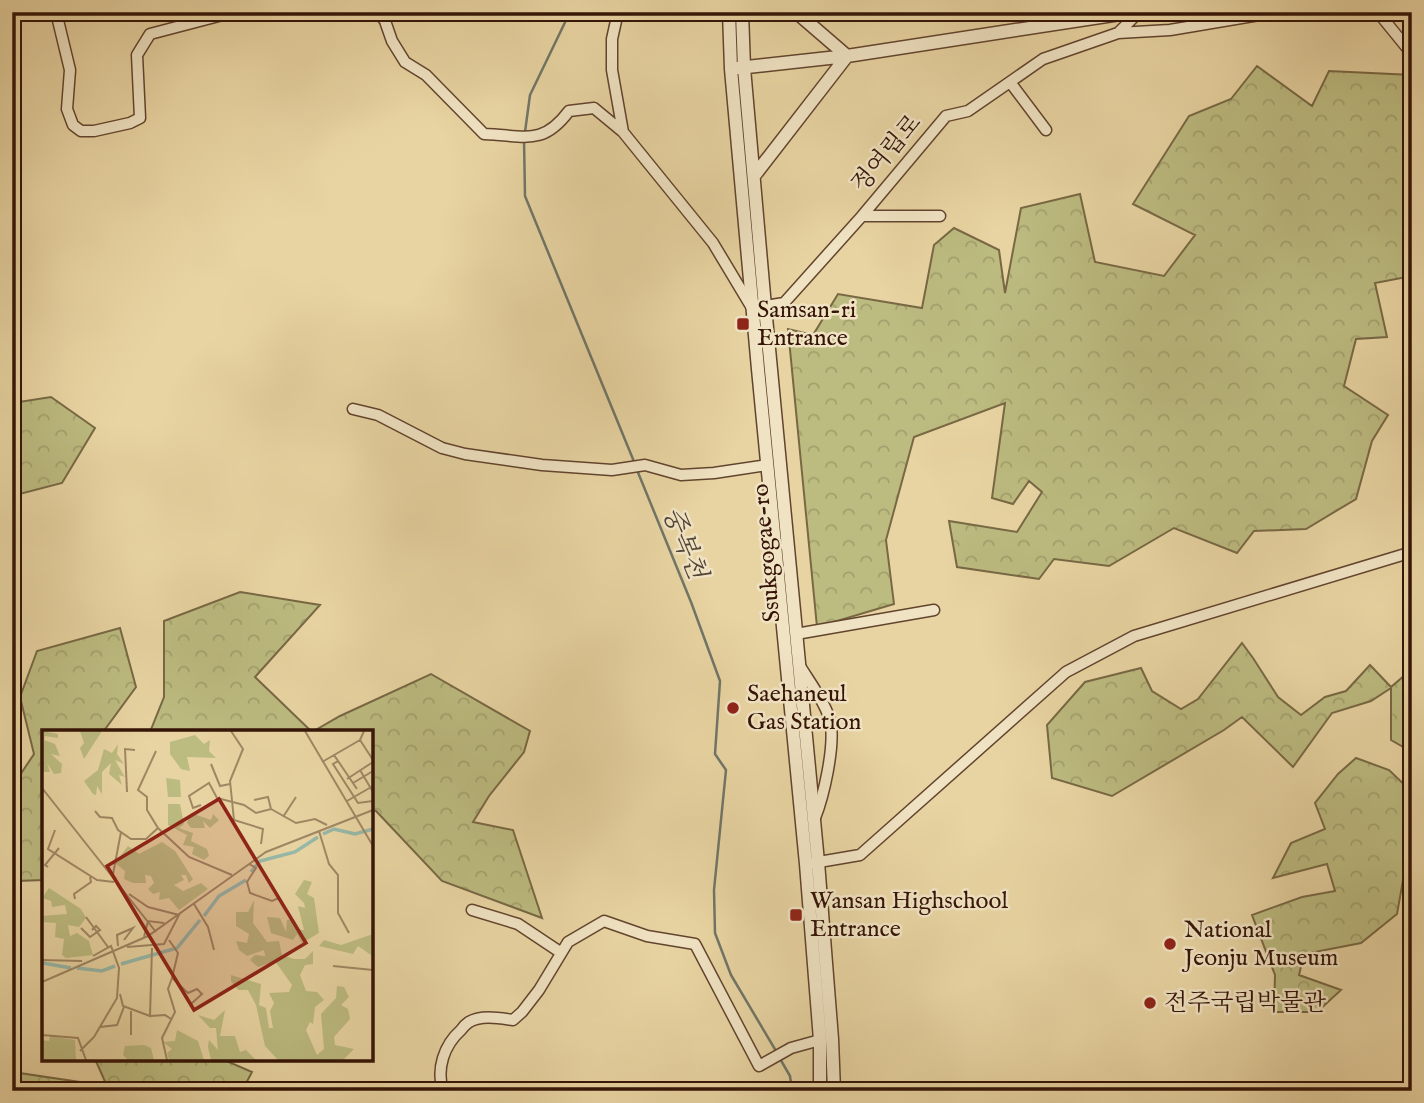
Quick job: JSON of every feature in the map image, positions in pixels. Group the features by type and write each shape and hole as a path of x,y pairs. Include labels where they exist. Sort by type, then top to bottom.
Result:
{"street":[{"path":"56,12 70,70 67,109 73,125 81,131 94,131 140,118 137,55 150,34 233,12"},
{"path":"378,12 405,62 426,75 484,134 539,136 558,125 569,111 594,108 623,132 713,243 759,308"},
{"path":"618,12 612,39 612,70 623,132"},
{"name":"Ssukgogae-ro","path":"729,12 754,176 767,465 832,1038 834,1091"},
{"name":"Ssukgogae-ro","path":"742,12 738,68 759,308 800,666 814,821 812,863 820,1091"},
{"path":"796,12 847,56"},
{"path":"738,68 847,56 1133,12"},
{"path":"1118,33 1139,12"},
{"name":"정여립로","path":"759,308 784,303 946,116 968,111 1043,59 1118,33 1170,30 1278,12"},
{"path":"1374,12 1381,16 1412,54"},
{"path":"754,176 847,56"},
{"path":"1010,82 1046,130"},
{"path":"862,216 940,216"},
{"path":"353,409 378,415 442,448 542,465 612,470 645,465 681,474 714,473 767,465"},
{"path":"812,863 860,855 1066,672 1123,642 1135,636 1412,552"},
{"path":"796,634 934,610"},
{"path":"800,666 819,695 831,724 830,756 814,821"},
{"path":"472,910 518,924 560,952"},
{"path":"443,1091 442,1058 451,1039 469,1022 491,1017 513,1020 539,990 568,942 604,921 648,936 695,944 759,1066 791,1048 820,1041"}],"green space":[{"path":"1257,66 1312,106 1329,71 1412,75 1412,276 1375,283 1387,337 1356,339 1344,386 1388,415 1372,441 1356,499 1306,529 1254,531 1237,553 1174,528 1109,566 1054,559 1039,579 957,567 949,521 1017,532 1042,492 1029,481 1013,504 992,498 1005,403 914,437 886,540 894,604 817,627 788,329 813,335 838,294 922,308 934,245 954,228 999,250 1005,293 1021,208 1080,194 1095,262 1164,276 1195,235 1133,204 1189,116 1231,99"},
{"path":"51,397 95,428 62,483 12,496 12,403"},
{"path":"240,592 320,605 255,677 310,730 151,730 164,697 164,621"},
{"path":"120,628 136,687 104,730 42,730 42,880 16,881 12,884 12,787 34,754 20,697 37,651"},
{"path":"1242,643 1278,697 1301,715 1325,697 1346,691 1370,665 1391,687 1412,669 1412,752 1391,740 1391,688 1371,701 1332,713 1293,767 1242,717 1112,796 1052,778 1047,725 1085,682 1141,668 1152,691 1181,709 1198,699"},
{"path":"431,674 530,731 524,752 489,796 473,822 513,830 542,918 442,881 373,810 373,730 316,730"},
{"path":"1356,758 1389,770 1412,792 1412,850 1408,852 1397,914 1361,943 1304,954 1299,975 1341,990 1317,1012 1274,1012 1275,975 1252,915 1302,897 1335,891 1327,864 1273,878 1291,843 1325,829 1315,803 1338,774"},
{"path":"96,1061 227,1061 252,1072 242,1091 16,1091 19,1073 107,1086"}],"waterway":[{"name":"중복천","path":"525,132 530,95 570,12"},
{"name":"중복천","path":"524,139 525,196 635,464"},
{"name":"중복천","path":"637,470 720,681 715,754 726,770 714,890 715,933 731,975 776,1051"},
{"name":"중복천","path":"779,1057 790,1076 792,1091"}],"place":[{"name":"Samsan-ri Entrance","path":"743,324"},
{"name":"Saehaneul Gas Station","path":"733,708"},
{"name":"Wansan Highschool Entrance","path":"796,915"},
{"name":"National Jeonju Museum","path":"1170,944"},
{"name":"전주국립박물관","path":"1150,1003"}]}
